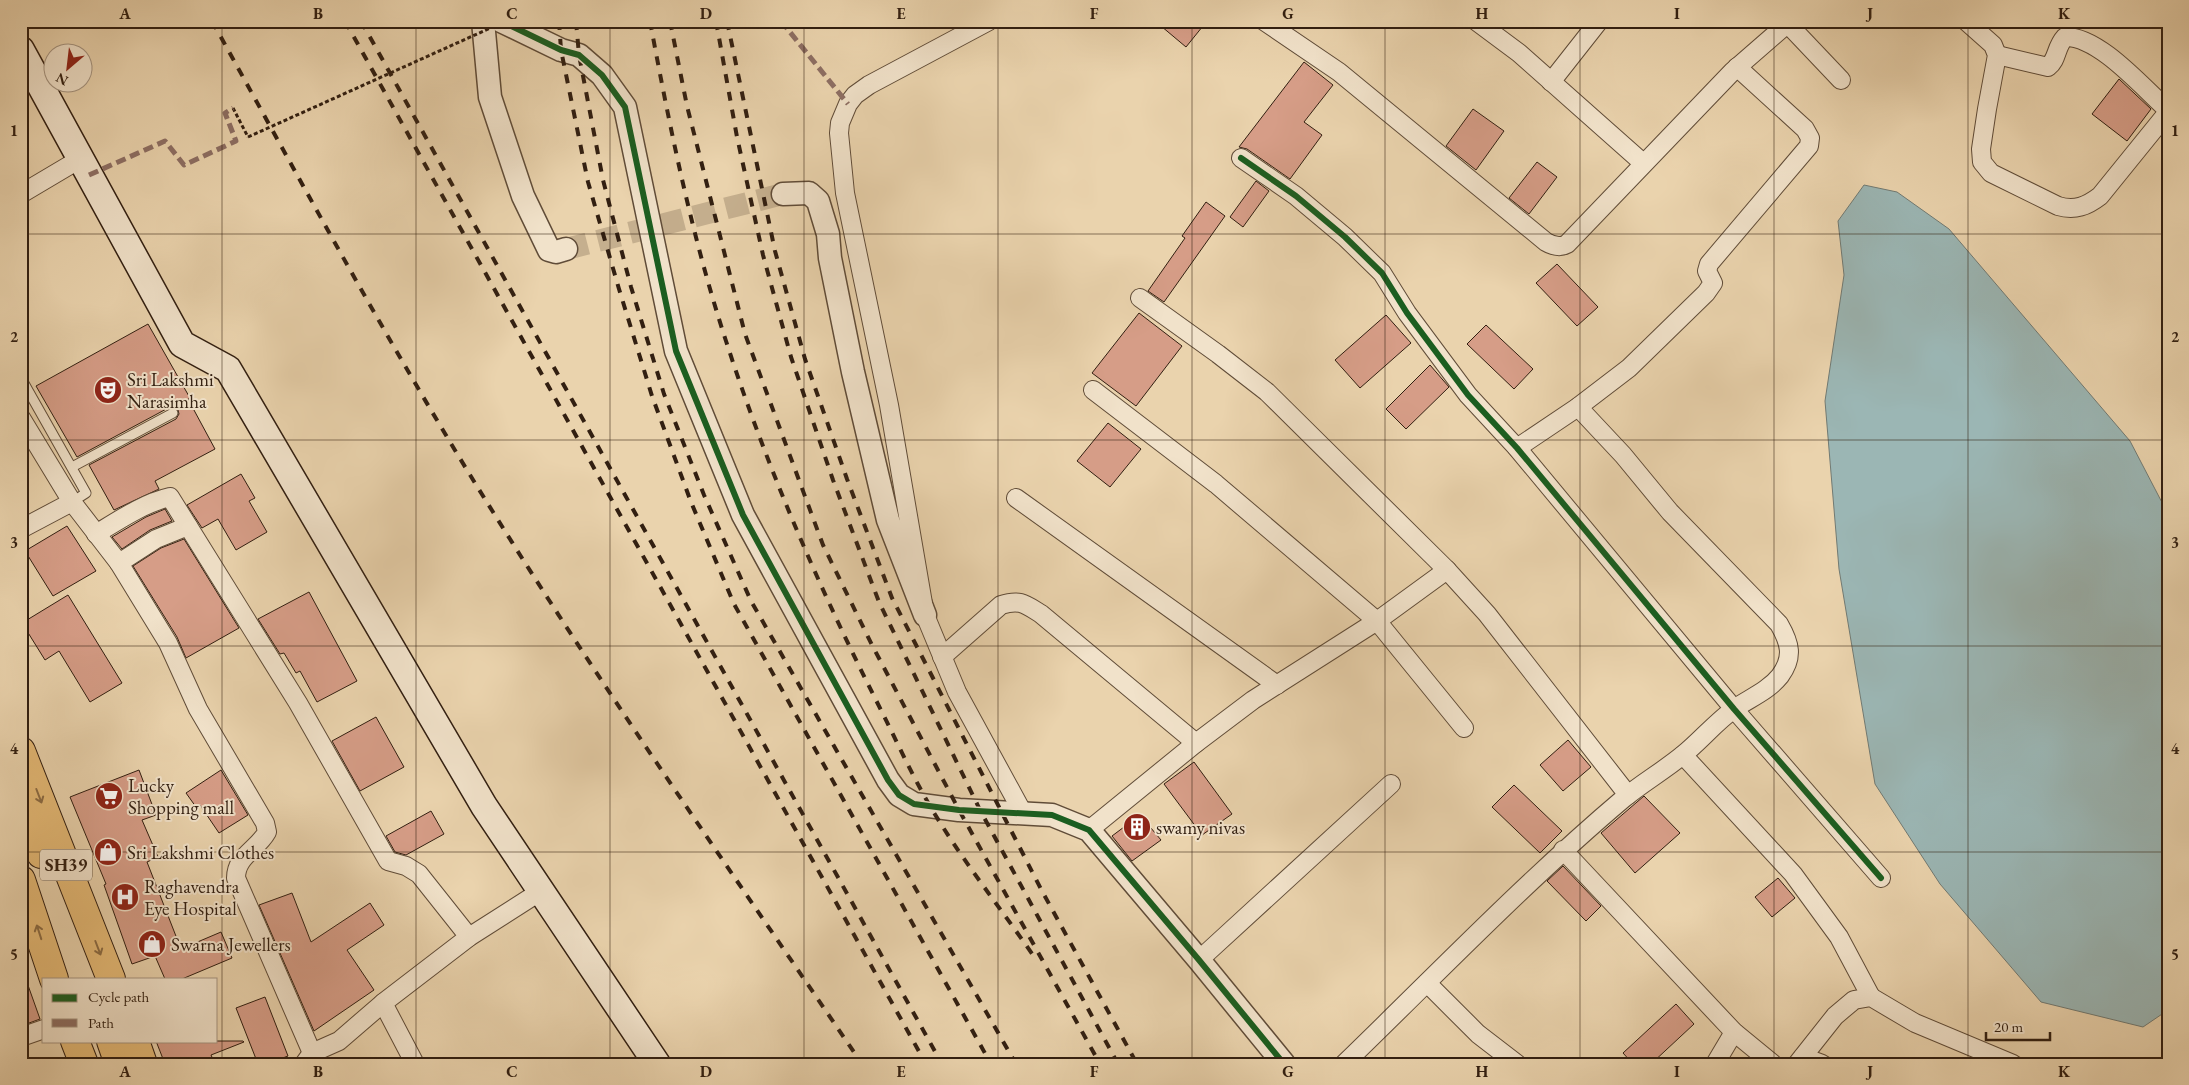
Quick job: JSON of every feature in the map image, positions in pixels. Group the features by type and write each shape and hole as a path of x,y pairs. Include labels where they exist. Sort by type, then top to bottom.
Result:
{"main road":[{"path":"21,50 182,344 228,370 479,798 657,1064"},
{"name":"SH39","path":"21,751 111,978"},
{"path":"21,805 90,978"},
{"name":"SH39","path":"21,880 54,978"},
{"path":"75,1042 84,1064"},
{"path":"111,1042 119,1064"},
{"path":"135,1042 144,1064"}],"street":[{"path":"483,21 490,97 523,196 549,250 556,252 566,249"},
{"path":"501,21 562,50 579,55 602,75 625,107 676,351 743,515 888,780 899,795 914,804 959,810 1052,815 1089,830 1284,1064"},
{"path":"925,615 889,406 845,193 839,133 840,123 848,104 855,95 869,85 989,21"},
{"path":"1264,21 1339,72 1552,246 1567,244 1737,67 1786,22 1841,80"},
{"path":"1476,21 1519,53 1643,164"},
{"path":"1551,82 1599,21"},
{"path":"1966,21 1993,45 1997,56 1981,150 1982,162 1991,173 2058,206 2067,209 2087,206 2100,196 2168,111 2109,57 2085,40 2065,37 2057,46 2053,63 2048,67 1997,56"},
{"path":"1517,448 1578,407 1629,368 1706,294 1714,282 1707,272 1709,264 1809,146 1810,138 1805,130 1737,67"},
{"path":"1241,158 1296,196 1345,237 1382,273 1437,355 1468,395 1517,448 1734,709 1881,878"},
{"path":"21,194 80,159"},
{"path":"783,194 809,193 818,201 828,234 830,258 888,520 957,692 1023,812"},
{"path":"1140,298 1267,392 1447,570 1487,614 1628,795"},
{"path":"1093,390 1216,484 1377,621 1464,728"},
{"path":"1344,1064 1563,850 1628,795 1683,755 1734,709 1765,691 1778,678 1788,662 1790,651 1787,638 1779,624 1670,512 1623,455 1578,407"},
{"path":"21,418 72,502 118,563 168,642 198,709 265,823 267,832 263,840 242,858 236,868 236,878 308,1059 339,1041 383,1003 469,938 541,892"},
{"path":"96,534 123,517 161,499 170,497 298,703 388,861 406,866 419,874 469,938"},
{"path":"1016,498 1277,685"},
{"path":"21,529 72,502"},
{"path":"118,563 156,539 188,526"},
{"path":"1089,830 1196,743 1277,685 1377,621 1447,570"},
{"path":"942,657 1002,605 1014,601 1023,603 1041,614 1196,743"},
{"path":"1683,755 1793,874 1839,937 1871,997 1915,1023 2013,1064"},
{"path":"1199,960 1391,784"},
{"path":"1563,850 1734,1032 1773,1064"},
{"path":"1427,984 1478,1034 1517,1064"},
{"path":"1822,1064 1800,1060 1835,1016 1854,1000 1871,997"},
{"path":"383,1003 415,1064"},
{"path":"21,1037 42,1030"},
{"path":"1715,1064 1734,1032"}],"lane":[{"path":"21,378 86,493 72,502"},
{"path":"72,467 174,413"}],"path":[{"path":"232,108 248,137 506,21"}],"water":[{"path":"1864,185 1897,192 1949,229 2130,441 2168,514 2168,1010 2143,1027 2041,1002 1940,884 1875,784 1839,569 1825,401 1844,275 1838,221"}],"building":[{"path":"1155,21 1207,21 1186,47"},
{"path":"1304,62 1333,85 1304,122 1322,135 1290,179 1247,149 1239,147"},
{"path":"2119,79 2151,109 2127,141 2092,114"},
{"path":"1473,109 1504,131 1476,170 1446,146"},
{"path":"1537,162 1557,177 1529,214 1509,198"},
{"path":"1256,181 1269,191 1243,227 1230,217"},
{"path":"1206,202 1225,216 1164,302 1148,291 1185,238 1182,236"},
{"path":"1557,264 1598,307 1577,326 1536,283"},
{"path":"1139,313 1182,346 1136,406 1092,373"},
{"path":"1386,315 1411,343 1360,388 1335,360"},
{"path":"148,324 190,398 188,399 215,449 155,481 159,489 114,510 89,465 176,419 179,414 178,410 170,407 77,457 36,386"},
{"path":"1486,325 1533,369 1514,389 1467,344"},
{"path":"1430,365 1449,387 1406,429 1386,409"},
{"path":"1108,423 1141,449 1110,487 1077,461"},
{"path":"241,474 255,498 249,501 267,532 236,550 218,519 202,528 187,505"},
{"path":"165,509 172,521 150,530 122,549 112,537 146,517"},
{"path":"67,526 96,571 53,596 25,551"},
{"path":"184,539 239,628 186,658 177,637 133,566 161,548"},
{"path":"309,592 357,681 317,702 300,671 296,673 284,653 280,654 258,619"},
{"path":"68,595 122,683 90,702 59,651 45,660 22,623"},
{"path":"376,717 404,767 360,791 332,741"},
{"path":"1568,740 1591,767 1563,791 1540,765"},
{"path":"1194,762 1232,814 1202,835 1164,784"},
{"path":"139,770 156,815 142,820 158,857 147,862 181,949 221,932 232,958 184,978 165,978 155,956 132,964 104,885 106,884 70,797"},
{"path":"221,770 248,815 219,833 200,805 196,807 186,793"},
{"path":"1514,785 1562,831 1540,853 1492,807"},
{"path":"1644,796 1680,833 1635,873 1601,833"},
{"path":"431,811 444,834 406,855 395,852 386,836"},
{"name":"swamy nivas","path":"1140,815 1161,840 1132,861 1112,836"},
{"path":"1563,866 1601,906 1586,921 1547,881"},
{"path":"1778,878 1795,898 1772,917 1755,897"},
{"path":"292,893 311,942 370,903 384,925 347,950 374,990 314,1031 259,905"},
{"path":"21,974 24,974 40,1019 21,1026"},
{"path":"265,997 288,1056 267,1064 258,1064 236,1008"},
{"path":"1676,1004 1694,1024 1651,1064 1633,1064 1623,1053"},
{"path":"156,1042 244,1042 211,1055 215,1064 165,1064"}],"tunnel":[{"path":"566,249 783,194"}],"railway":[{"path":"212,21 374,311 475,483 521,557 714,848 862,1064"},
{"path":"345,21 926,1064"},
{"path":"361,21 942,1064"},
{"path":"559,21 561,50 588,182 652,396 691,502 734,604 991,1064"},
{"path":"576,21 579,55 603,180 631,287 664,394 704,495 751,601 1016,1064"},
{"path":"650,21 692,223 726,341 777,482 837,620 923,794 942,826 1035,958"},
{"path":"670,21 687,106 745,334 823,545 872,645 959,810 1100,1064"},
{"path":"716,21 737,137 763,255 791,357 833,480 879,602 980,810 1118,1064"},
{"path":"727,21 775,251 805,359 847,479 892,598 1042,891 1137,1064"}],"marked path":[{"path":"781,21 848,104"},
{"path":"89,175 165,141 184,165 236,141 225,113 233,108"}],"cycle path":[{"path":"501,21 561,50 579,55 602,75 625,107 676,351 743,515 888,780 899,795 914,804 959,810 1052,815 1089,830 1284,1064"},
{"path":"1241,158 1296,196 1345,237 1382,273 1407,313 1468,395 1517,448 1734,709 1881,878"}],"place":[{"name":"Sri Lakshmi Narasimha","path":"108,390"},
{"name":"Lucky Shopping mall","path":"109,796"},
{"name":"swamy nivas","path":"1137,827"},
{"name":"Sri Lakshmi Clothes","path":"108,852"},
{"name":"Raghavendra Eye Hospital","path":"125,897"},
{"name":"Swarna Jewellers","path":"152,944"}]}
